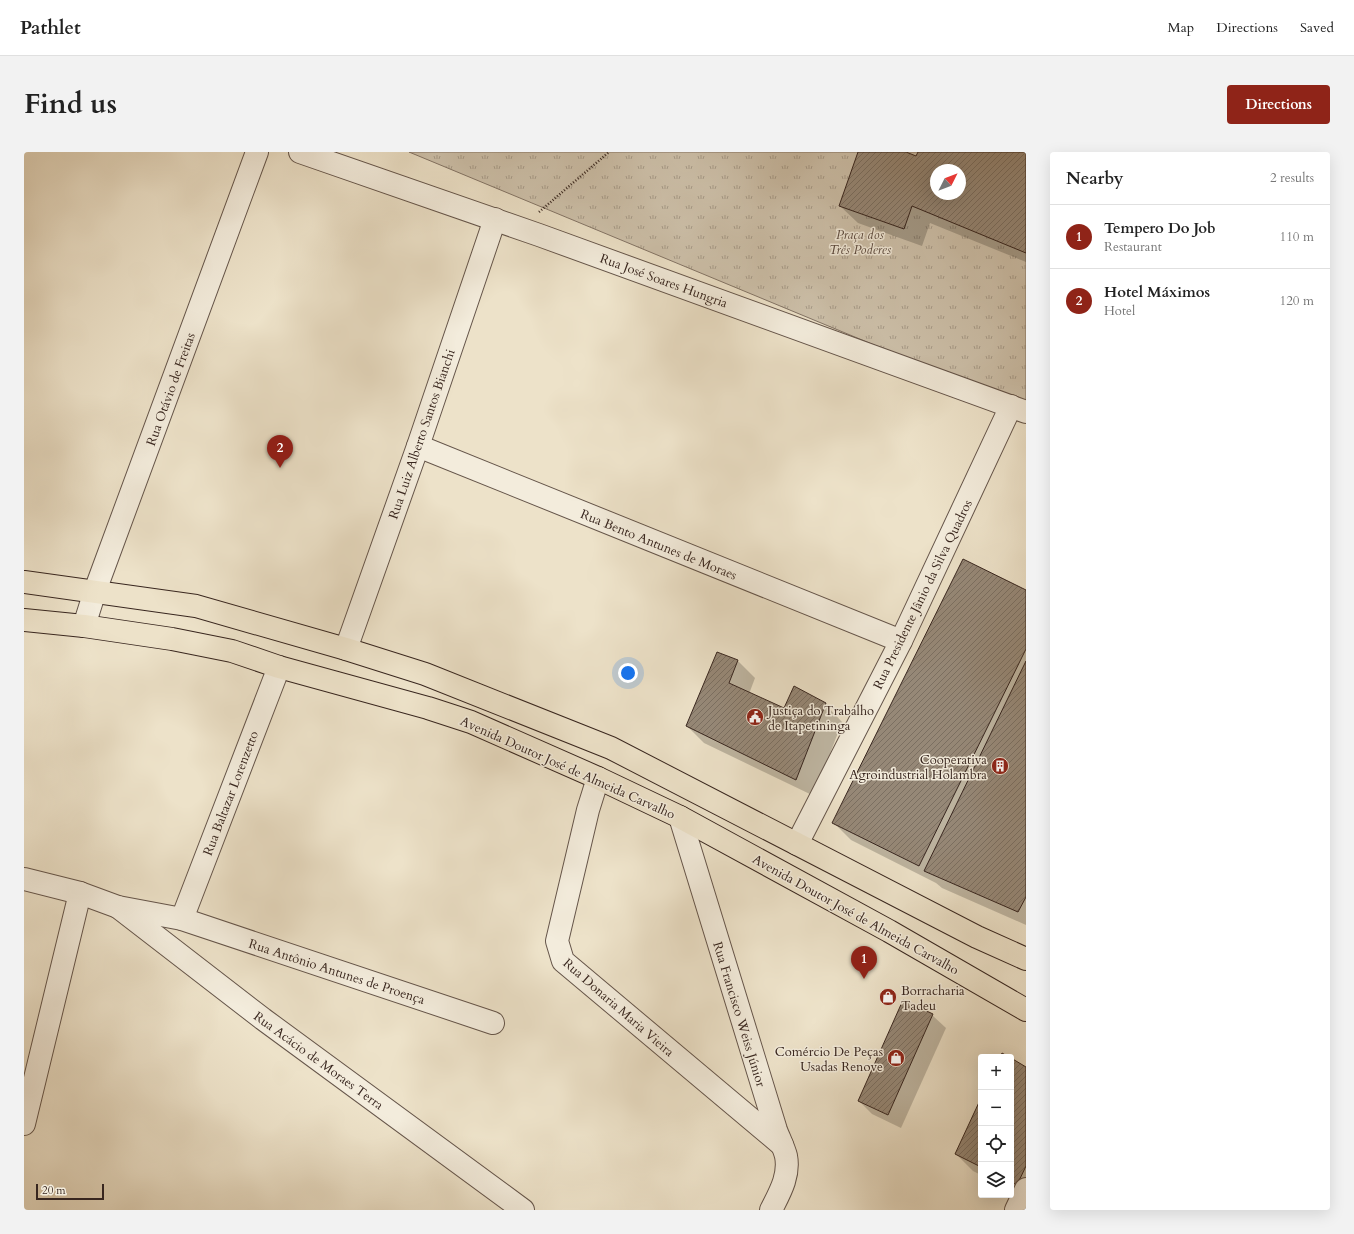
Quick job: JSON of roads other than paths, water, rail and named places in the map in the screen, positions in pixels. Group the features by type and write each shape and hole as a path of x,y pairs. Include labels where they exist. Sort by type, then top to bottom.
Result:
{"main road":[{"path":"24,582 196,606 346,649 425,674 611,748 977,937 1026,959"},
{"name":"Avenida Doutor José de Almeida Carvalho","path":"24,620 84,626 172,639 232,651 279,667 428,708 471,722 680,816 882,927 1026,1010"}],"street":[{"name":"Rua Otávio de Freitas","path":"84,626 95,591 257,152"},
{"name":"Rua José Soares Hungria","path":"300,152 521,228 1019,409"},
{"name":"Rua Luiz Alberto Santos Bianchi","path":"346,649 418,446 495,219"},
{"name":"Rua Presidente Jânio da Silva Quadros","path":"798,844 1019,409"},
{"name":"Rua Bento Antunes de Moraes","path":"418,446 901,641"},
{"name":"Rua Baltazar Lorenzetto","path":"182,919 279,667"},
{"name":"Rua Donaria Maria Vieira","path":"598,778 588,810 557,941 563,961 782,1145"},
{"name":"Rua Francisco Weiss Júnior","path":"680,816 773,1122 786,1156 788,1170 780,1194 770,1210"},
{"name":"Rua Acácio de Moraes Terra","path":"24,879 80,893 118,907 182,919"},
{"path":"24,1124 29,1078 80,893"},
{"name":"Rua Acácio de Moraes Terra","path":"118,907 270,1024 523,1210"},
{"name":"Rua Antônio Antunes de Proença","path":"182,919 493,1023"},
{"path":"1016,1210 1026,1189"}],"place":[{"name":"Hotel Máximos","path":"280,468"},
{"name":"Justiça do Trabalho de Itapetininga","path":"755,717"},
{"name":"Cooperativa Agroindustrial Holambra","path":"1000,766"},
{"name":"Tempero Do Job","path":"864,979"},
{"name":"Borracharia Tadeu","path":"888,997"},
{"name":"Comércio De Peças Usadas Renove","path":"896,1058"}],"park label":[{"name":"Praça dos Três Poderes","path":"860,242"}]}
